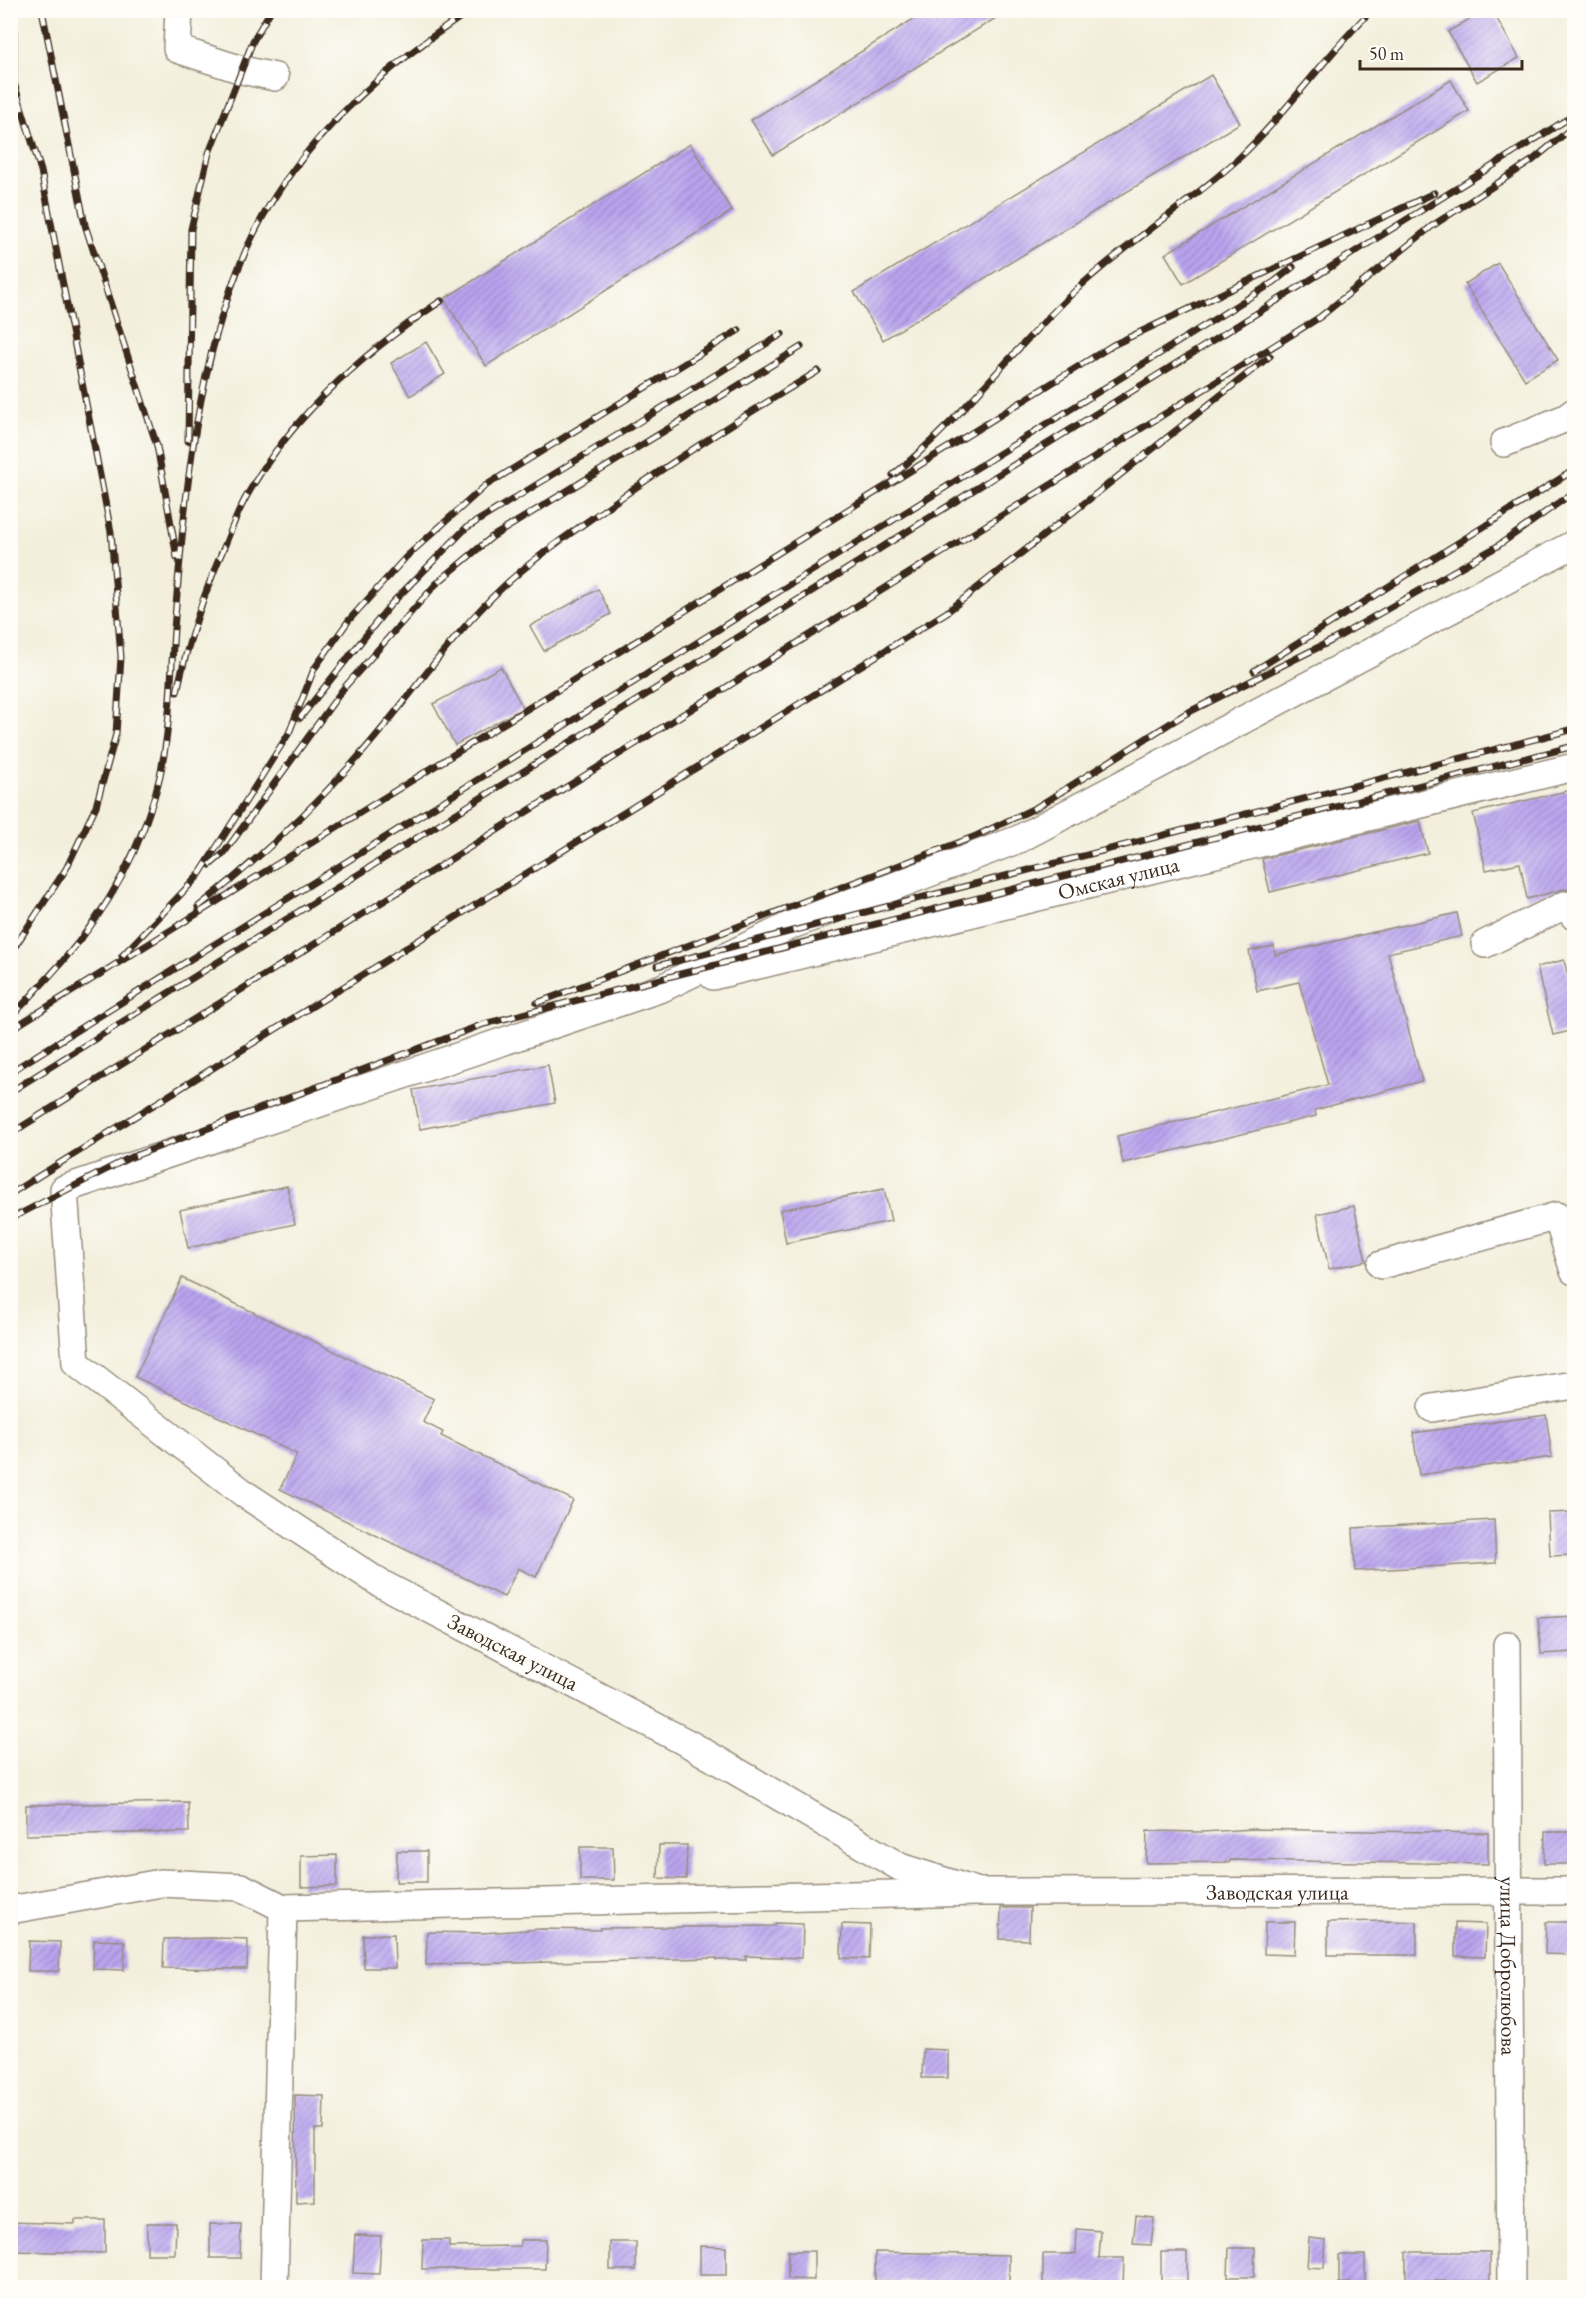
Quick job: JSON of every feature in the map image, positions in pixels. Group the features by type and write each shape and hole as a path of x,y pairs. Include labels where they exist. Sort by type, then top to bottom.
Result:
{"street":[{"path":"179,10 177,49 275,77"},
{"path":"1504,443 1566,418 1575,412"},
{"path":"662,988 789,926 1019,839 1575,544"},
{"name":"Омская улица","path":"662,988 1575,766"},
{"path":"1485,944 1565,905 1575,916"},
{"name":"Заводская улица","path":"662,988 64,1189 76,1363 246,1495 378,1582 692,1745 900,1867 979,1892"},
{"path":"1381,1265 1557,1216 1575,1271"},
{"path":"1432,1408 1575,1385"},
{"name":"улица Добролюбова","path":"1508,1645 1511,2288"},
{"name":"Заводская улица","path":"10,1910 161,1883 241,1887 283,1908 979,1892 1575,1892"},
{"path":"274,2288 283,1908"}],"building":[{"path":"928,10 1009,10 773,155 751,120"},
{"path":"1484,10 1492,10 1519,58 1477,82 1448,32"},
{"path":"1211,75 1240,123 883,340 854,292"},
{"path":"1451,80 1469,111 1183,284 1165,254"},
{"path":"690,144 732,211 486,366 444,299"},
{"path":"1498,263 1558,360 1525,380 1465,284"},
{"path":"426,342 445,374 410,396 391,363"},
{"path":"598,589 611,614 544,651 530,626"},
{"path":"501,667 523,708 455,745 433,704"},
{"path":"1575,789 1575,890 1564,889 1527,899 1520,863 1486,870 1473,813"},
{"path":"1420,821 1428,853 1270,892 1262,859"},
{"path":"1457,913 1462,936 1388,953 1422,1081 1315,1110 1316,1116 1123,1163 1117,1136 1328,1085 1299,982 1257,991 1249,951 1274,946 1275,955"},
{"path":"1564,960 1575,1004 1575,1030 1553,1035 1537,967"},
{"path":"548,1065 555,1103 420,1129 413,1090"},
{"path":"287,1186 295,1224 188,1248 180,1210"},
{"path":"884,1189 891,1221 786,1243 780,1210"},
{"path":"1354,1206 1366,1261 1329,1269 1317,1214"},
{"path":"182,1278 434,1399 423,1422 443,1432 441,1436 573,1500 536,1577 518,1568 504,1597 280,1489 297,1454 135,1377"},
{"path":"1546,1415 1552,1457 1419,1475 1413,1433"},
{"path":"1575,1512 1575,1555 1550,1556 1548,1513"},
{"path":"1494,1520 1496,1563 1355,1571 1353,1528"},
{"path":"1575,1616 1575,1652 1541,1654 1538,1618"},
{"path":"188,1802 189,1832 26,1835 26,1805"},
{"path":"1255,1829 1488,1833 1488,1864 1230,1860 1230,1862 1146,1863 1147,1831 1202,1832"},
{"path":"1545,1832 1575,1832 1575,1864 1544,1864"},
{"path":"659,1845 687,1845 686,1879 658,1878"},
{"path":"580,1847 613,1847 614,1880 580,1880"},
{"path":"397,1851 427,1851 427,1882 396,1882"},
{"path":"337,1855 337,1886 301,1887 301,1856"},
{"path":"1001,1908 1030,1908 1029,1940 1000,1939"},
{"path":"1265,1922 1295,1922 1294,1955 1264,1954"},
{"path":"1328,1922 1417,1922 1417,1955 1328,1955"},
{"path":"1546,1922 1575,1922 1575,1955 1545,1954"},
{"path":"775,1923 803,1924 802,1958 746,1956 746,1960 717,1960 717,1958 426,1965 427,1932 482,1933 541,1929 775,1926"},
{"path":"1455,1923 1486,1924 1485,1957 1455,1956"},
{"path":"842,1924 870,1925 869,1959 841,1958"},
{"path":"394,1934 395,1968 364,1968 363,1935"},
{"path":"164,1939 248,1939 247,1969 163,1968"},
{"path":"94,1940 125,1941 124,1970 93,1969"},
{"path":"29,1941 60,1942 59,1971 28,1971"},
{"path":"923,2049 948,2050 948,2078 922,2078"},
{"path":"295,2095 324,2096 323,2129 315,2129 315,2201 296,2202"},
{"path":"1136,2216 1154,2218 1151,2245 1133,2244"},
{"path":"75,2220 105,2220 105,2253 10,2251 10,2222 75,2224"},
{"path":"147,2223 176,2223 175,2254 147,2254"},
{"path":"210,2224 241,2224 240,2258 210,2258"},
{"path":"1077,2229 1101,2231 1099,2258 1124,2258 1123,2287 1098,2286 1098,2283 1043,2283 1043,2254 1076,2254"},
{"path":"355,2235 381,2236 379,2274 353,2273"},
{"path":"1309,2238 1326,2240 1324,2268 1307,2267"},
{"path":"423,2240 449,2240 449,2247 520,2246 520,2240 546,2240 545,2269 422,2269"},
{"path":"610,2242 636,2242 636,2270 610,2270"},
{"path":"700,2246 726,2247 726,2275 700,2275"},
{"path":"1229,2248 1255,2248 1254,2277 1228,2277"},
{"path":"788,2251 814,2251 814,2280 788,2279"},
{"path":"875,2252 1009,2255 1009,2284 875,2281"},
{"path":"1161,2252 1187,2252 1187,2281 1161,2281"},
{"path":"1406,2252 1490,2252 1490,2281 1406,2281"},
{"path":"1339,2255 1365,2255 1365,2283 1339,2283"}],"railway":[{"path":"14,10 14,79"},
{"path":"42,10 85,225 157,446 177,558"},
{"path":"188,441 191,229 209,153 253,41 271,10"},
{"path":"10,1016 23,1005 79,942 109,899 134,852 153,801 166,737 183,532 195,435 215,340 229,294 247,248 266,211 288,177 342,114 404,58 471,10"},
{"path":"893,475 918,454 964,408 1075,291 1238,159 1273,123 1372,10"},
{"path":"10,70 41,171 111,532 121,657 116,734 96,806 66,869 10,954"},
{"path":"10,1092 1574,115"},
{"path":"10,1134 1320,317 1432,226 1533,160 1574,126"},
{"path":"10,1030 1113,345 1434,193"},
{"path":"10,1072 1274,282 1293,267"},
{"path":"177,692 191,635 210,581 239,510 263,469 306,414 331,388 384,342 441,301"},
{"path":"122,956 199,875 289,733 314,669 349,620 406,557 485,486 739,330"},
{"path":"300,718 391,604 466,528 782,334"},
{"path":"210,865 224,853 343,689 436,584 492,537 801,347"},
{"path":"10,1194 947,612 1270,356"},
{"path":"198,907 278,839 315,803 370,743 463,629 504,586 540,556 657,473 818,371"},
{"path":"1254,671 1574,470"},
{"path":"537,1003 976,836 1037,807 1185,714 1331,641 1496,547 1574,492"},
{"path":"657,966 1574,729"},
{"path":"10,1219 129,1158 484,1024 1574,746"}]}
